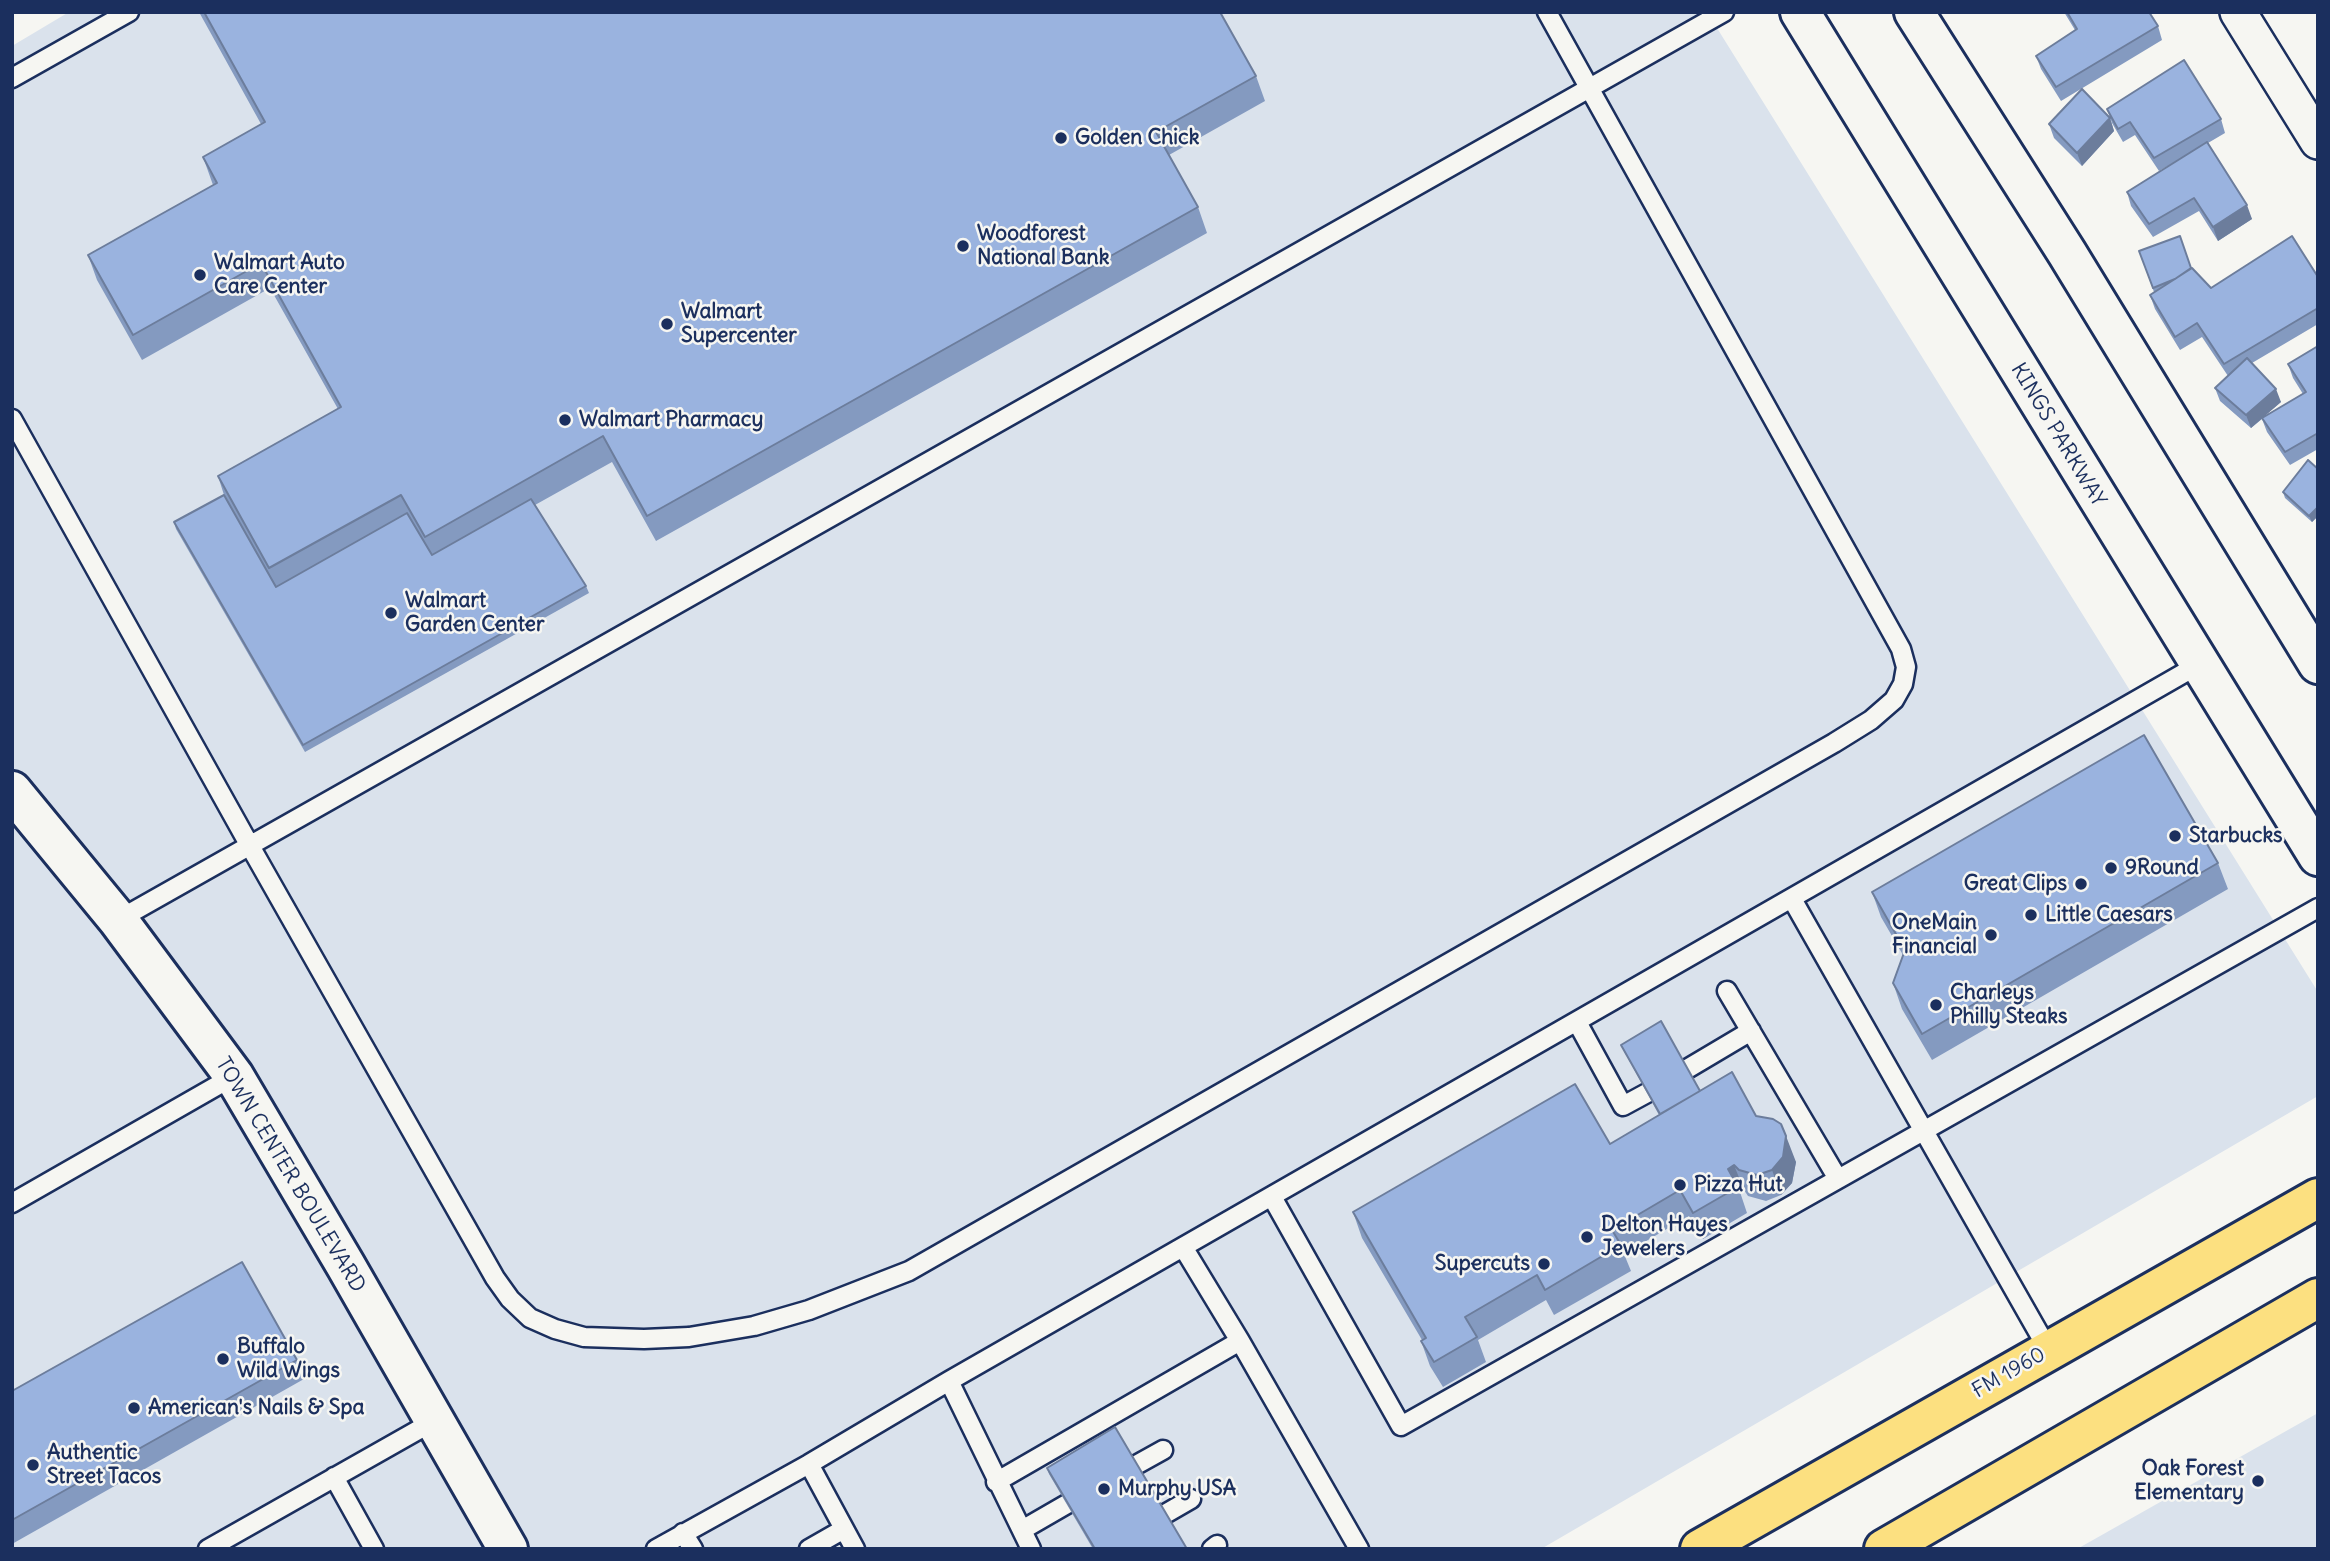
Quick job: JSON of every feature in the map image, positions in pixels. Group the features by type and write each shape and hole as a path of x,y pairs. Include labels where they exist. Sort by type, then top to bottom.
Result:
{"main road":[{"name":"FM 1960","path":"1700,1549 2318,1198"},
{"path":"1884,1549 2318,1298"}],"street":[{"name":"KINGS PARKWAY","path":"1800,12 2198,665 2318,856"},
{"path":"1914,12 2067,253 2318,664"},
{"path":"2238,12 2318,141"},
{"name":"TOWN CENTER BOULEVARD","path":"12,791 118,920 234,1076 508,1549"}],"lane":[{"path":"12,78 129,12"},
{"path":"12,419 250,846 495,1278 510,1299 530,1318 584,1337 689,1337 754,1326 809,1310 909,1271 1834,743 1871,720 1894,700 1903,684 1906,667 1901,649 1547,12"},
{"path":"118,920 1724,12"},
{"path":"656,1549 688,1541 809,1464 949,1381 2198,665"},
{"path":"1792,899 2049,1350"},
{"path":"1272,1197 1401,1426 2318,908"},
{"path":"1727,991 1838,1179"},
{"path":"1577,1022 1623,1106 1647,1093"},
{"path":"1687,1069 1751,1031"},
{"path":"12,1203 234,1076"},
{"path":"1183,1247 1359,1549"},
{"path":"996,1482 1240,1341"},
{"path":"949,1381 1031,1549"},
{"path":"208,1549 434,1421"},
{"path":"1136,1465 1163,1450"},
{"path":"809,1464 855,1549"},
{"path":"334,1477 374,1549"},
{"path":"1165,1514 1191,1499"},
{"path":"1022,1530 1067,1504"},
{"path":"808,1549 844,1529"}],"shaded area":[{"path":"69,12 1707,12 2318,992 2318,1096 1541,1549 12,1549 12,46"},
{"name":"Oak Forest Elementary","path":"2318,1413 2318,1549 2077,1549"}],"building":[{"name":"Walmart Supercenter","path":"204,12 1220,12 1256,76 1156,132 1198,207 647,516 603,436 425,537 401,495 269,568 218,476 341,407 261,263 133,335 88,255 217,183 203,157 265,122"},
{"path":"2067,12 2149,12 2158,26 2056,87 2036,56 2077,29"},
{"path":"2184,60 2221,119 2154,158 2130,122 2118,129 2107,109"},
{"path":"2082,89 2110,118 2077,153 2049,124"},
{"path":"2207,142 2247,205 2213,227 2194,198 2149,224 2127,192"},
{"path":"2180,236 2191,268 2175,279 2153,288 2139,251"},
{"path":"2292,236 2318,277 2318,308 2224,364 2197,323 2175,337 2150,295 2192,268 2211,288"},
{"path":"2318,346 2318,433 2285,452 2262,418 2306,392 2288,364"},
{"path":"2247,358 2276,389 2246,415 2215,388"},
{"path":"2308,460 2318,469 2318,507 2309,516 2283,492"},
{"path":"224,495 276,587 407,513 432,555 531,499 586,586 303,745 174,522"},
{"path":"2144,735 2218,863 1922,1034 1893,983 1905,950 1872,892"},
{"path":"1661,1021 1700,1091 1660,1114 1621,1045"},
{"path":"1732,1072 1756,1116 1773,1119 1781,1124 1786,1136 1783,1157 1772,1170 1757,1175 1739,1170 1734,1165 1728,1169 1738,1187 1693,1213 1680,1190 1612,1230 1621,1245 1545,1290 1537,1275 1465,1317 1477,1337 1434,1362 1421,1341 1426,1338 1353,1212 1575,1084 1610,1144"},
{"path":"242,1262 297,1360 12,1520 12,1391"},
{"name":"Murphy USA","path":"1115,1427 1187,1549 1095,1549 1047,1468"}],"place":[{"name":"Golden Chick","path":"1061,138"},
{"name":"Woodforest National Bank","path":"963,246"},
{"name":"Walmart Auto Care Center","path":"200,275"},
{"name":"Walmart Supercenter","path":"667,324"},
{"name":"Walmart Pharmacy","path":"565,420"},
{"name":"Walmart Garden Center","path":"391,613"},
{"name":"Starbucks","path":"2175,836"},
{"name":"9Round","path":"2111,868"},
{"name":"Great Clips","path":"2081,884"},
{"name":"Little Caesars","path":"2031,915"},
{"name":"OneMain Financial","path":"1991,935"},
{"name":"Charleys Philly Steaks","path":"1936,1005"},
{"name":"Pizza Hut","path":"1680,1185"},
{"name":"Delton Hayes Jewelers","path":"1587,1237"},
{"name":"Supercuts","path":"1544,1264"},
{"name":"Buffalo Wild Wings","path":"223,1359"},
{"name":"American's Nails & Spa","path":"134,1408"},
{"name":"Authentic Street Tacos","path":"33,1465"},
{"name":"Oak Forest Elementary","path":"2258,1481"},
{"name":"Murphy USA","path":"1104,1489"}]}
